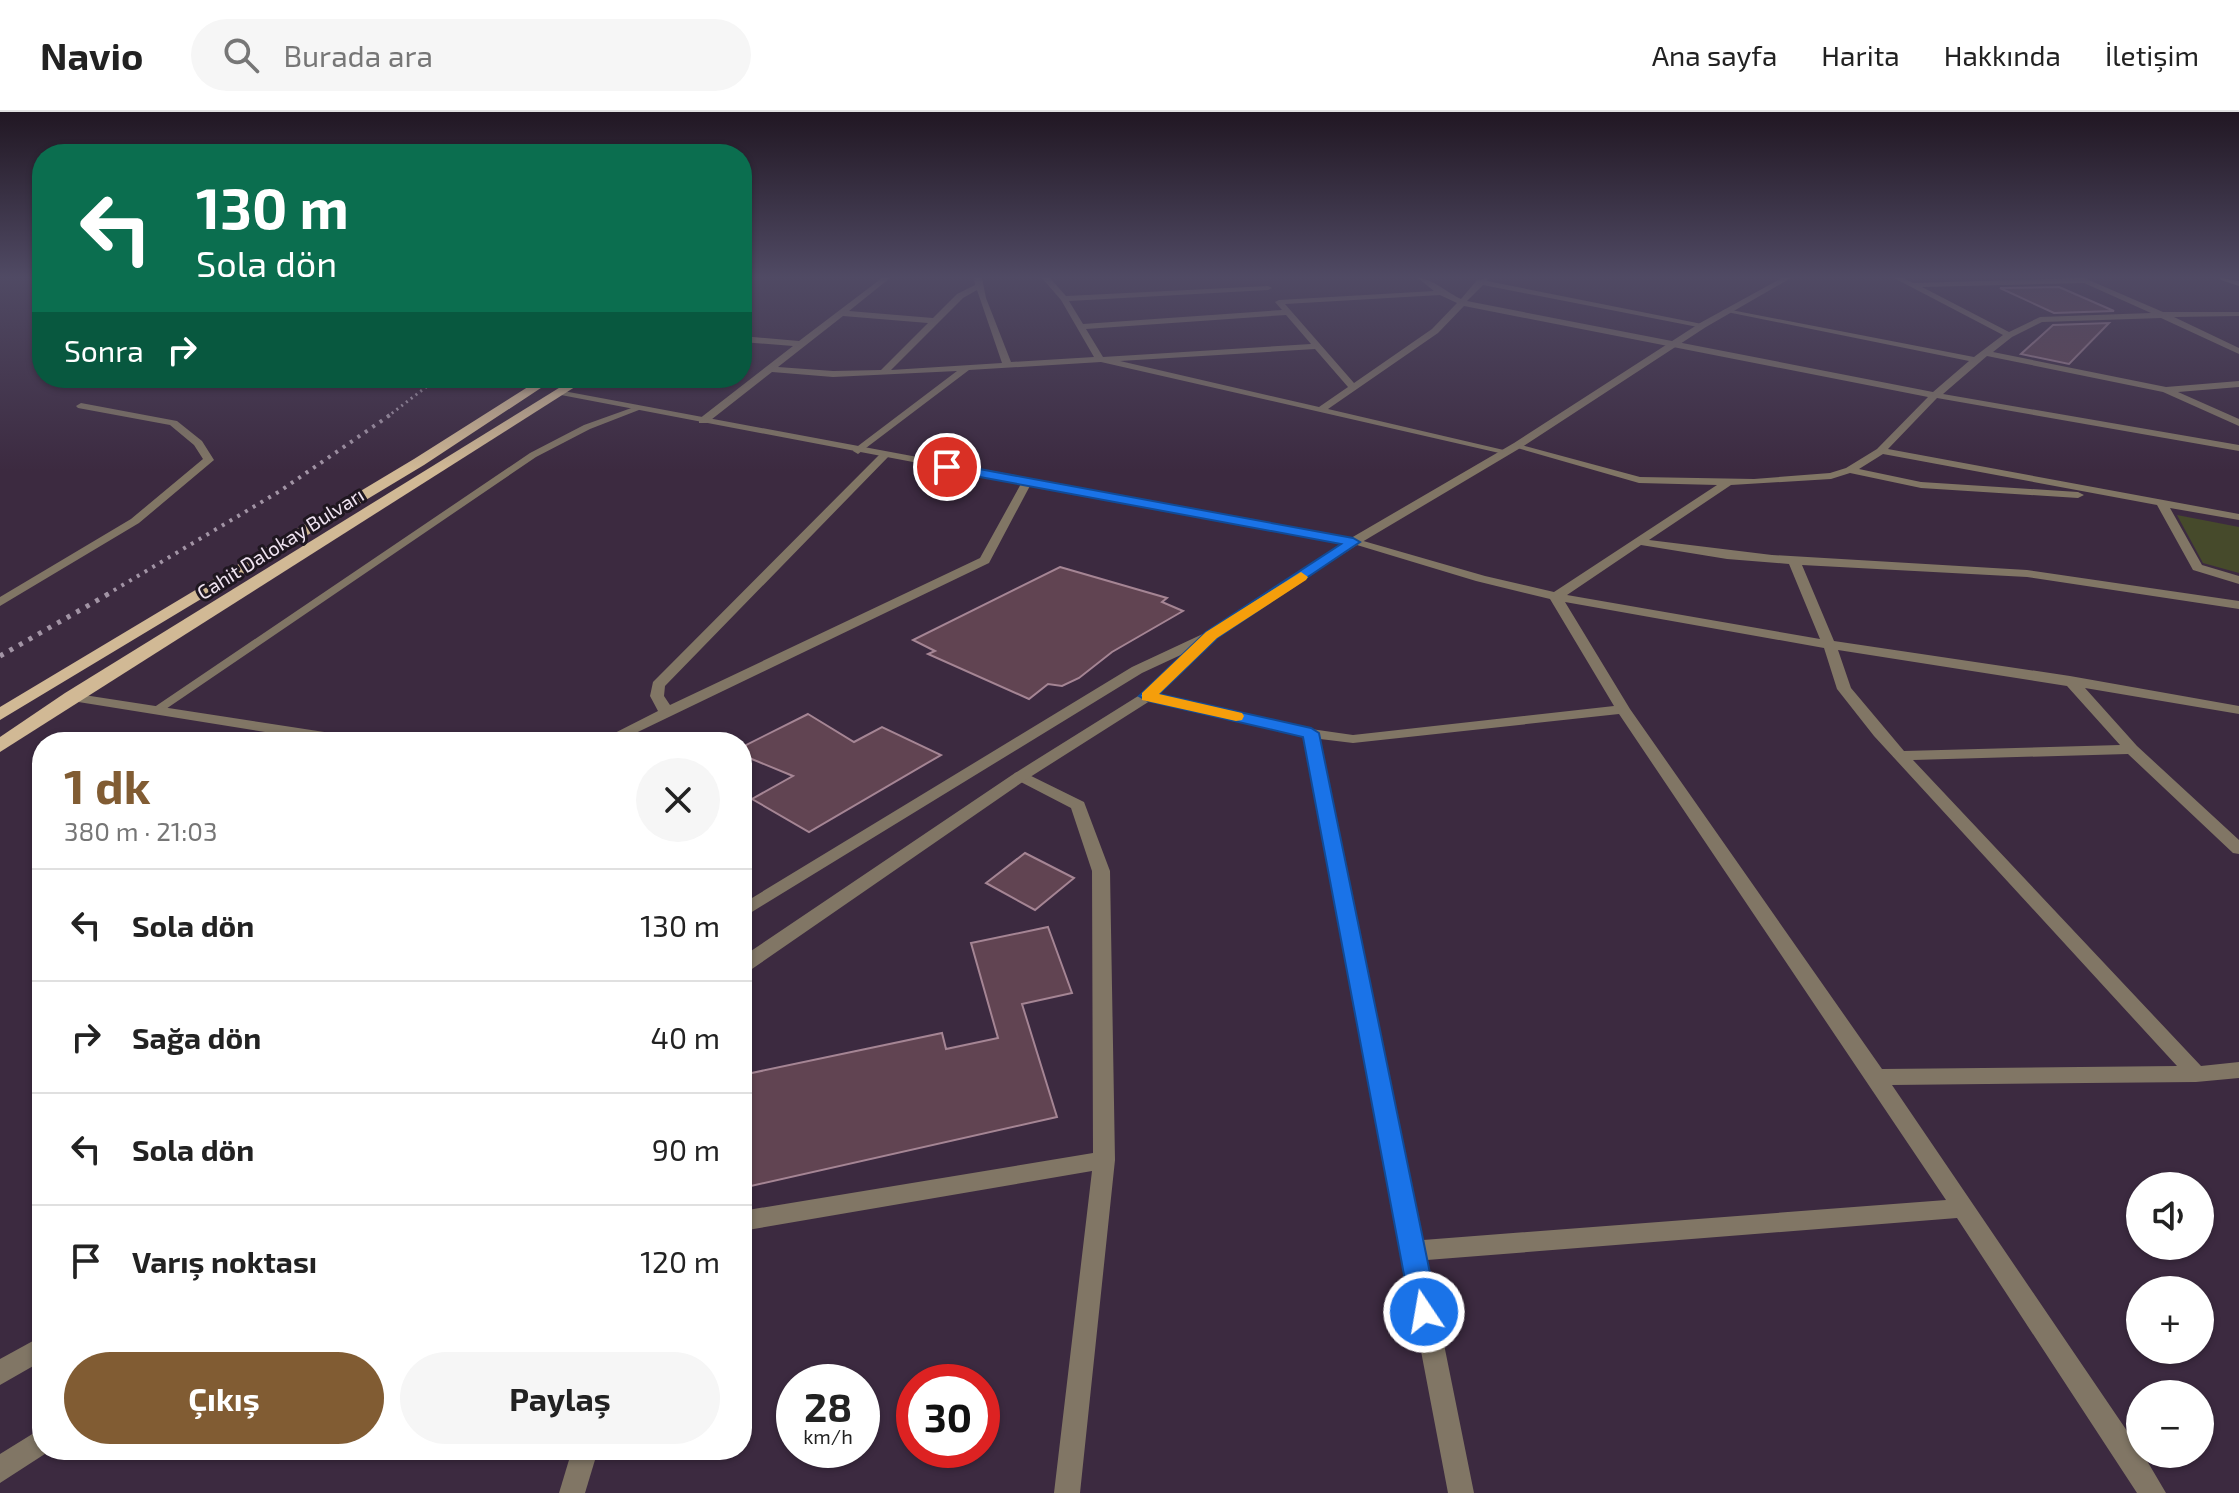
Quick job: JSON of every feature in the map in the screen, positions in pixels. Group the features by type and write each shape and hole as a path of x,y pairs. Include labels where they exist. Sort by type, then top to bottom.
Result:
{"main road":[{"name":"Cahit Dalokay Bulvarı","path":"0,715 419,462 534,388"},
{"name":"Cahit Dalokay Bulvarı","path":"0,746 71,697 567,388"}],"street":[{"path":"782,342 800,344"},
{"path":"883,373 914,342"},
{"path":"999,342 1007,365"},
{"path":"1090,342 1100,359 1504,453"},
{"path":"1312,342 1353,387"},
{"path":"1322,409 1418,342"},
{"path":"1649,342 1933,397 2239,448"},
{"path":"752,906 1137,670 1212,635 1353,542 1518,445 1678,342"},
{"path":"1886,342 1976,360"},
{"path":"1518,445 1639,480 1803,480 1850,470 1881,451 1933,397 1999,342"},
{"path":"2221,342 2239,351"},
{"path":"752,382 800,344"},
{"path":"769,369 833,374 883,373 1315,346"},
{"path":"1986,353 2166,390 2239,423"},
{"path":"858,451 968,367"},
{"path":"2166,390 2239,384"},
{"path":"703,421 745,388"},
{"path":"561,392 858,451 1353,542 1555,597 1830,647 2070,680 2239,710"},
{"path":"0,602 135,521 209,460 198,443 173,423 81,406"},
{"path":"1881,451 2239,517"},
{"path":"667,713 657,696 658,685 885,455"},
{"path":"1850,470 1942,487 2096,497 2124,495"},
{"path":"626,732 985,560 1027,482"},
{"path":"1555,597 1728,482"},
{"path":"2161,502 2197,567 2239,580"},
{"path":"1638,541 1711,553 1794,561 2029,574 2239,605"},
{"path":"1794,561 1844,689 1900,756 2196,1074"},
{"path":"1555,597 1623,709 1876,1077 2153,1493"},
{"path":"752,959 1021,776 1148,696 1212,635"},
{"path":"2070,680 2132,749 2239,849"},
{"path":"1148,696 1311,733 1353,739 1623,709"},
{"path":"71,697 294,732"},
{"path":"1311,733 1461,1493"},
{"path":"1900,756 2132,749"},
{"path":"1021,776 1078,805 1101,871 1104,1160 1067,1493"},
{"path":"1876,1077 2196,1074 2239,1070"},
{"path":"752,1219 1104,1160"},
{"path":"1412,1251 1962,1208"},
{"path":"0,1373 32,1353"},
{"path":"0,1470 32,1448"},
{"path":"572,1493 582,1460"}],"lane":[{"path":"156,710 533,455 587,427 640,408"}],"green space":[{"path":"2177,515 2239,527 2239,573 2203,563"}],"building":[{"path":"2034,342 2090,342 2069,364 2021,354"},
{"path":"1060,567 1167,598 1162,602 1183,611 1112,652 1079,678 1062,686 1048,684 1029,699 928,654 935,651 913,640"},
{"path":"808,714 854,742 882,727 941,755 809,832 752,799 793,776 752,759 752,742"},
{"path":"1025,853 1074,878 1035,910 986,883"},
{"path":"1048,927 1072,993 1022,1004 1057,1117 752,1186 752,1073 942,1033 946,1049 998,1038 971,943"}],"railway":[{"path":"387,417 425,388"},
{"path":"106,595 280,491 390,415"},
{"path":"0,656 110,593"}],"slow traffic":[{"path":"1236,716 1148,696 1212,635 1301,577"}],"route":[{"path":"947,467 1353,542 1212,635 1148,696 1311,733 1424,1312"}]}
